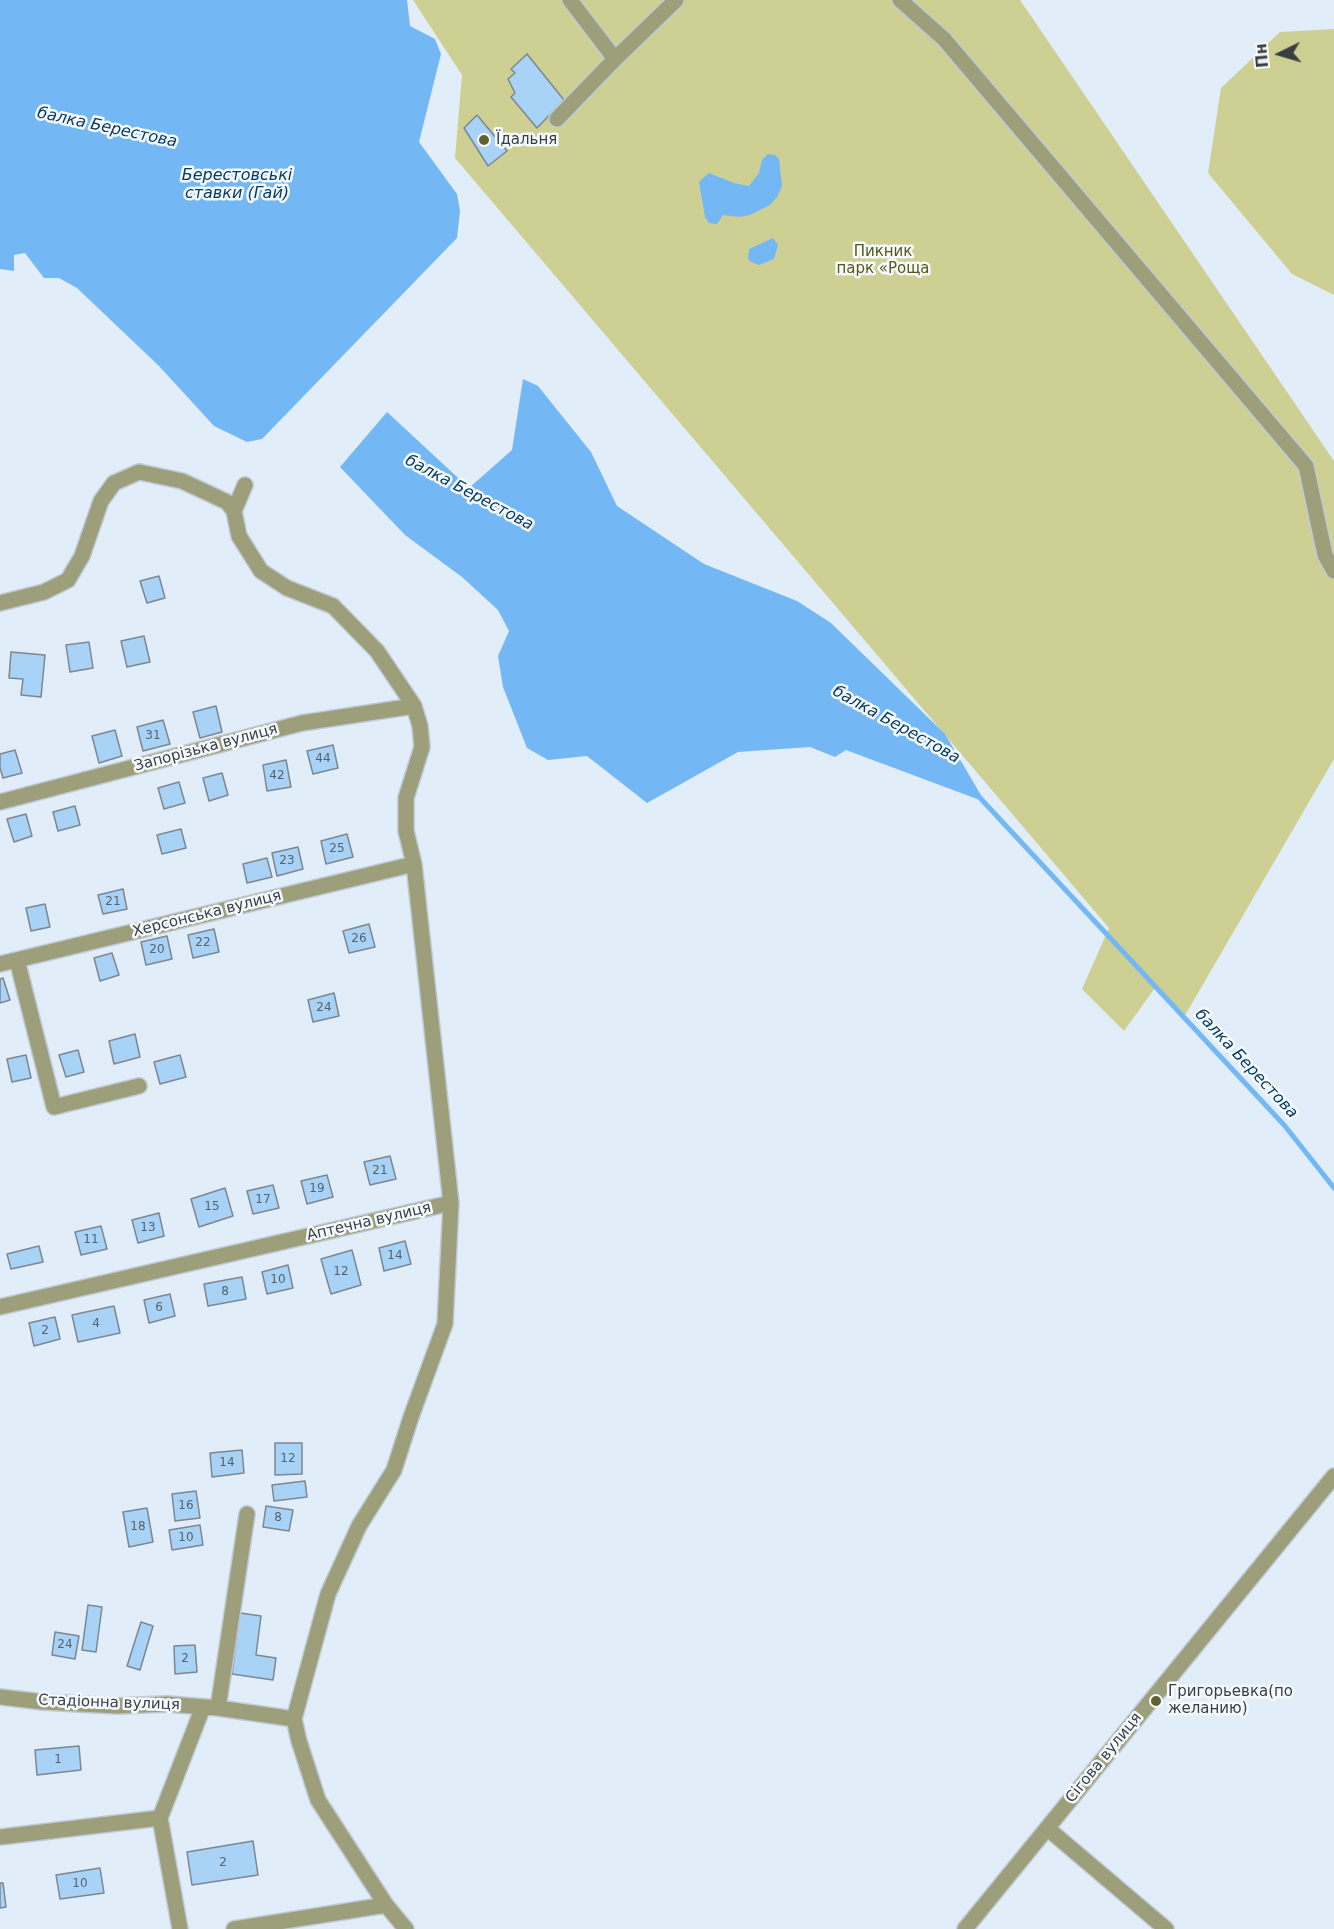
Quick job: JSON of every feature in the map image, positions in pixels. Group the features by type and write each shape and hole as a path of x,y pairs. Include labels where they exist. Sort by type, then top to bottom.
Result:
{"street":[{"path":"570,0 615,58"},
{"path":"557,119 615,58 676,0"},
{"path":"900,0 944,39 1306,466 1325,555 1334,571"},
{"path":"0,603 44,592 68,580 82,556 101,501 114,483 139,472 182,481 227,501 234,511 238,536 261,571 287,588 333,606 377,651 414,706 420,726 422,747 406,798 406,831 414,864 451,1203"},
{"path":"234,511 245,485"},
{"name":"Запорізька вулиця","path":"0,802 302,723 414,706"},
{"name":"Херсонська вулиця","path":"0,964 414,864"},
{"path":"17,960 54,1107 139,1086"},
{"name":"Аптечна вулиця","path":"0,1307 451,1203 445,1324 394,1470 359,1526 328,1594 294,1719"},
{"name":"Сігова вулиця","path":"965,1929 1334,1476"},
{"path":"180,1929 160,1818 211,1707 247,1514"},
{"name":"Стадіонна вулиця","path":"0,1697 96,1705 167,1704 211,1707 294,1719"},
{"path":"294,1719 318,1800 386,1905 406,1929"},
{"path":"0,1837 160,1818"},
{"path":"1047,1828 1166,1929"},
{"path":"234,1929 386,1905"}],"green space":[{"name":"Пикник парк «Роща","path":"413,0 1020,0 1334,461 1334,759 1184,1017 1157,985 1124,1031 1082,989 1109,928 455,158 462,75"},
{"path":"1334,29 1334,295 1292,274 1208,173 1221,88 1280,32"}],"water":[{"name":"Берестовські ставки (Гай)","path":"0,0 407,0 410,26 435,39 441,54 419,142 457,194 460,211 457,238 262,439 247,442 214,426 159,366 77,288 59,278 44,278 25,253 14,255 14,271 0,269"},
{"path":"768,154 775,155 779,159 782,186 777,197 770,205 750,215 739,217 723,215 717,224 709,223 705,217 699,182 709,173 749,186 759,173 762,160"},
{"path":"773,238 778,245 774,259 759,265 748,259 749,249"},
{"path":"523,379 538,386 591,452 617,506 704,564 797,601 831,623 945,734 985,802 846,750 835,757 810,747 738,752 647,803 587,756 548,760 527,748 503,687 498,656 509,631 498,610 462,577 405,535 340,467 387,412 469,488 512,450"}],"building":[{"path":"527,54 564,100 537,128 511,97 515,93 508,79 515,73 511,69"},
{"name":"Їдальня","path":"477,115 507,151 488,166 464,128"},
{"path":"159,576 165,598 147,603 140,581"},
{"path":"144,636 150,662 127,667 121,641"},
{"path":"89,642 93,668 70,672 66,645"},
{"path":"11,652 45,655 41,697 21,695 23,679 9,678"},
{"path":"216,706 222,732 200,738 193,712"},
{"path":"163,720 170,744 143,751 137,727"},
{"path":"115,730 122,756 99,763 92,736"},
{"path":"333,745 338,768 313,774 307,751"},
{"path":"15,750 22,773 3,778 0,754"},
{"path":"286,760 291,787 267,791 263,765"},
{"path":"222,773 228,795 209,801 203,778"},
{"path":"179,782 185,803 164,809 158,788"},
{"path":"75,806 80,825 58,831 53,812"},
{"path":"26,814 32,836 14,842 7,819"},
{"path":"181,829 186,848 162,854 157,835"},
{"path":"347,834 353,857 326,864 321,841"},
{"path":"298,847 303,869 277,876 272,853"},
{"path":"267,858 272,877 247,883 243,864"},
{"path":"123,889 127,909 103,914 98,895"},
{"path":"45,904 50,927 31,931 26,908"},
{"path":"369,924 375,947 349,953 343,931"},
{"path":"214,929 219,952 193,958 188,935"},
{"path":"167,936 172,959 146,965 141,942"},
{"path":"112,953 119,975 100,981 94,958"},
{"path":"3,978 10,1000 0,1003 0,979"},
{"path":"334,993 339,1016 313,1022 308,1000"},
{"path":"135,1034 140,1057 114,1064 109,1041"},
{"path":"78,1050 84,1072 66,1077 59,1055"},
{"path":"26,1055 31,1078 12,1082 7,1059"},
{"path":"180,1055 186,1077 160,1084 154,1062"},
{"path":"390,1156 396,1179 370,1185 364,1162"},
{"path":"327,1175 333,1197 307,1204 301,1181"},
{"path":"273,1185 279,1208 253,1214 247,1191"},
{"path":"225,1188 233,1216 199,1227 191,1199"},
{"path":"159,1213 164,1236 138,1243 132,1220"},
{"path":"101,1226 107,1249 81,1255 75,1232"},
{"path":"405,1241 411,1264 384,1271 379,1248"},
{"path":"39,1246 43,1262 11,1269 7,1254"},
{"path":"352,1250 361,1285 331,1294 321,1259"},
{"path":"288,1265 293,1288 267,1294 262,1272"},
{"path":"242,1277 246,1299 208,1306 204,1284"},
{"path":"170,1294 175,1316 149,1323 144,1300"},
{"path":"114,1306 120,1333 78,1342 72,1315"},
{"path":"55,1317 60,1339 34,1346 29,1323"},
{"path":"275,1443 302,1443 302,1474 275,1475"},
{"path":"242,1450 244,1473 212,1477 210,1453"},
{"path":"305,1481 307,1497 274,1501 272,1485"},
{"path":"196,1491 200,1518 175,1521 172,1494"},
{"path":"266,1506 293,1510 289,1531 263,1527"},
{"path":"147,1508 153,1542 129,1547 123,1512"},
{"path":"200,1525 203,1545 172,1550 169,1530"},
{"path":"88,1605 102,1607 96,1652 82,1650"},
{"path":"240,1613 261,1616 256,1655 276,1658 273,1680 232,1674"},
{"path":"141,1622 153,1626 140,1670 127,1666"},
{"path":"55,1632 79,1636 75,1659 52,1655"},
{"path":"195,1645 197,1672 175,1674 174,1646"},
{"path":"79,1746 81,1770 37,1775 35,1750"},
{"path":"253,1841 258,1875 192,1885 187,1852"},
{"path":"100,1868 104,1893 60,1899 56,1875"},
{"path":"0,1883 3,1883 6,1907 0,1908"}],"waterway":[{"name":"балка Берестова","path":"981,799 1285,1126 1334,1188"}],"place":[{"name":"Їдальня","path":"484,140"},
{"name":"Григорьевка(по желанию)","path":"1156,1701"}]}
